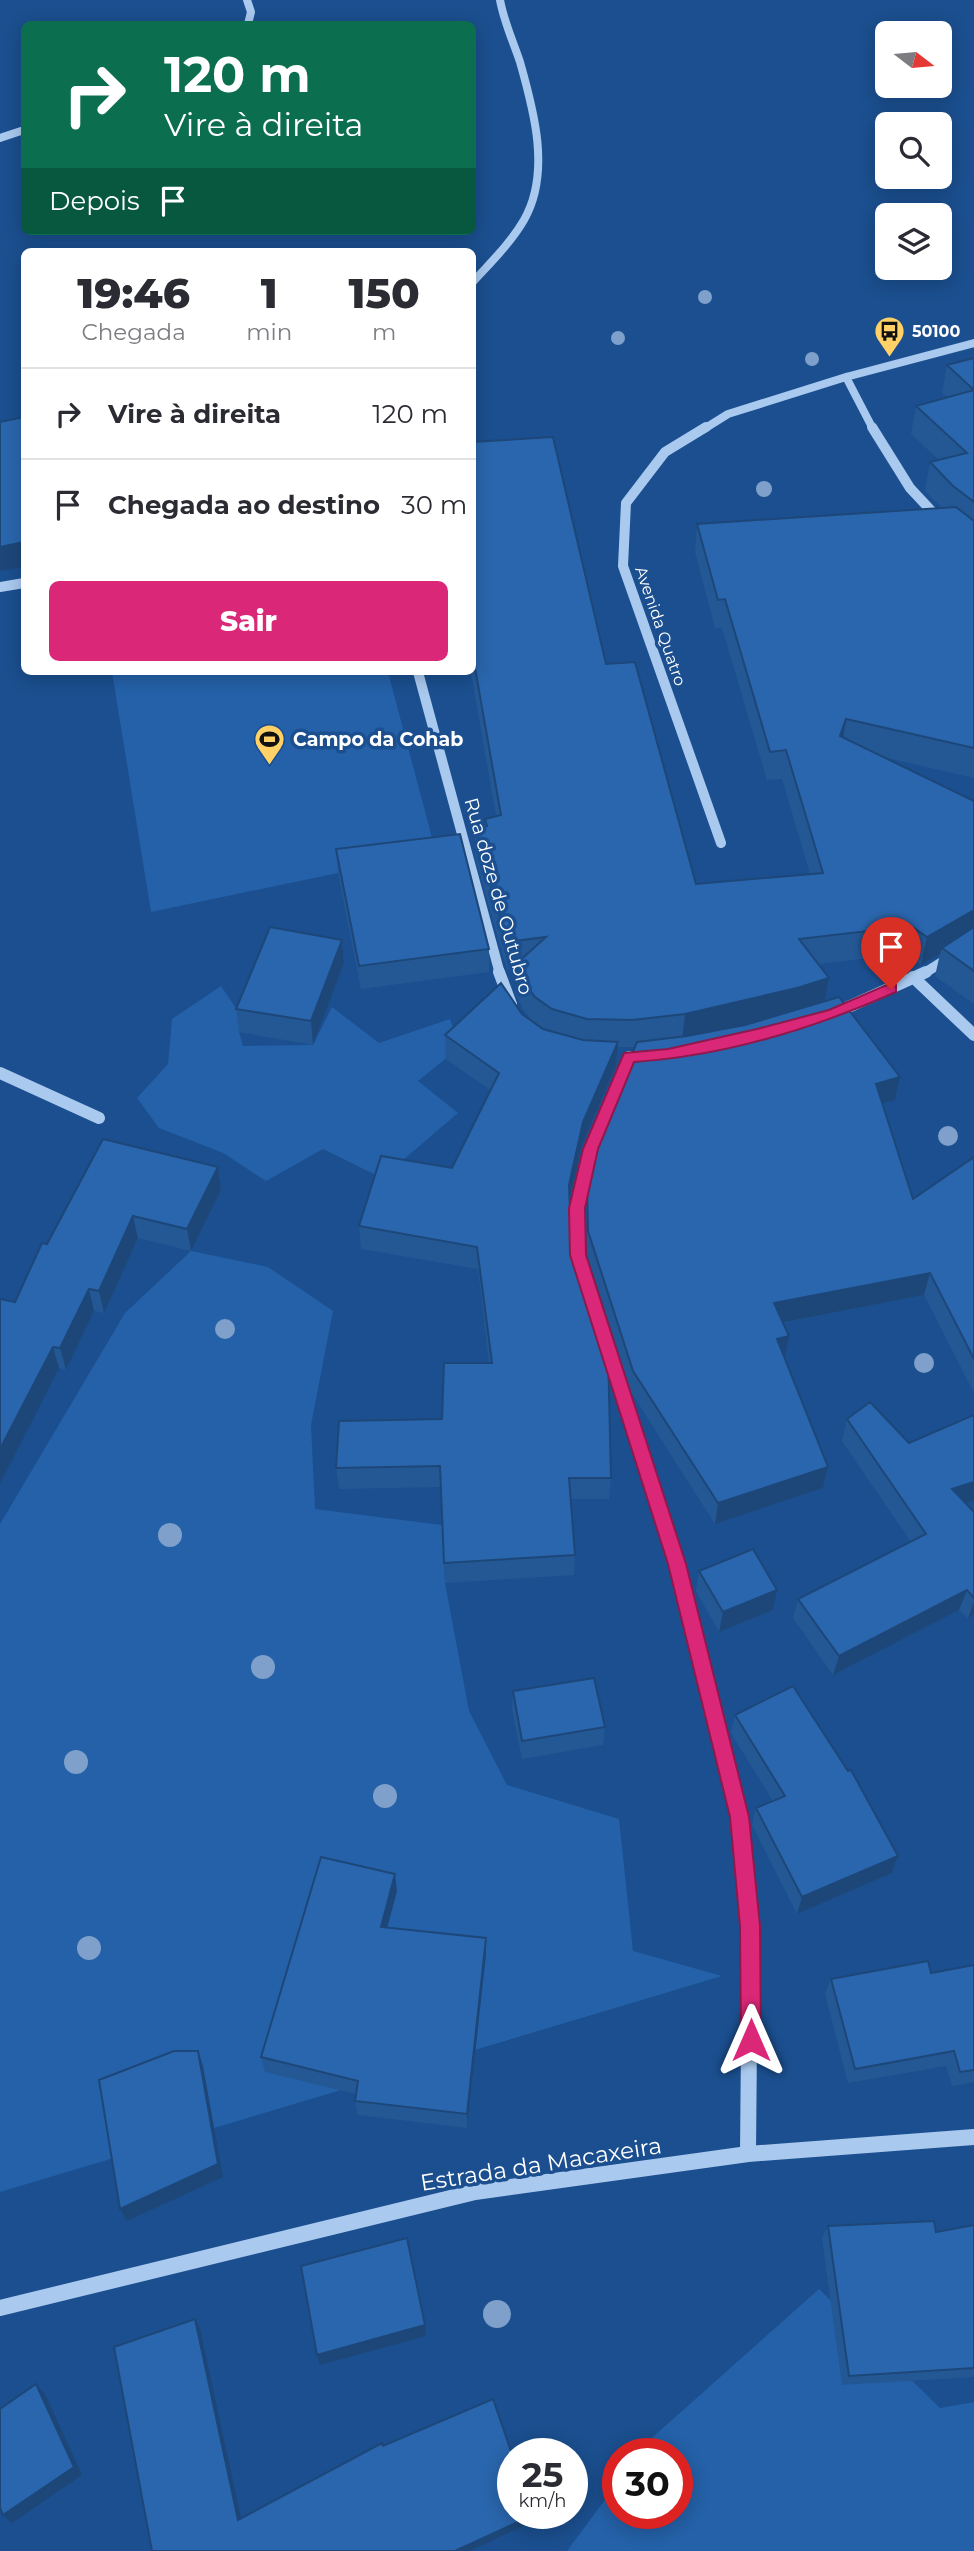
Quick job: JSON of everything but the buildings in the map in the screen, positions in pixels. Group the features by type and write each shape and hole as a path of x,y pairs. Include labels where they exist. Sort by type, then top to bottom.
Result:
{"street":[{"path":"247,0 251,12 249,21"},
{"path":"476,277 522,223 533,201 536,174 537,153 530,98 500,0"},
{"path":"0,138 21,131"},
{"name":"Avenida Quatro","path":"721,843 623,566 626,503 665,452 728,414 846,377 974,343"},
{"path":"846,377 878,441 913,494 950,527"},
{"path":"0,587 21,584"},
{"name":"Rua doze de Outubro","path":"419,675 493,954 516,1014"},
{"path":"821,1017 869,1000 953,957 974,942"},
{"path":"914,977 974,1035"},
{"path":"630,1056 590,1149 577,1208 578,1255 677,1564 740,1817 750,1926 748,2154"},
{"path":"0,1073 99,1118"},
{"name":"Estrada da Macaxeira","path":"0,2308 475,2192 748,2154 974,2137"}],"shaded area":[{"name":"Campo da Cohab","path":"112,675 389,675 438,860 338,873 151,912"},
{"path":"221,986 244,1020 239,1032 243,1046 313,1045 332,1007 379,1043 450,1019 460,1047 418,1081 458,1113 382,1178 323,1149 266,1181 223,1153 159,1128 137,1098 168,1064 172,1019"},
{"path":"191,1251 268,1267 333,1311 311,1425 315,1509 442,1525 445,1583 469,1711 507,1785 619,1819 633,1951 722,1976 0,2192 0,1524 125,1313"},
{"path":"819,2289 940,2408 974,2402 974,2551 567,2551 583,2529 588,2529 588,2523 602,2504 602,2529 693,2529 693,2438 652,2438"}],"place":[{"name":"50100","path":"889,358"},
{"name":"Campo da Cohab","path":"270,766"}],"route":[{"path":"751,2040 750,1926 740,1817 677,1564 578,1255 577,1208 590,1149 629,1057 668,1054 757,1034 833,1014 891,989"}]}
